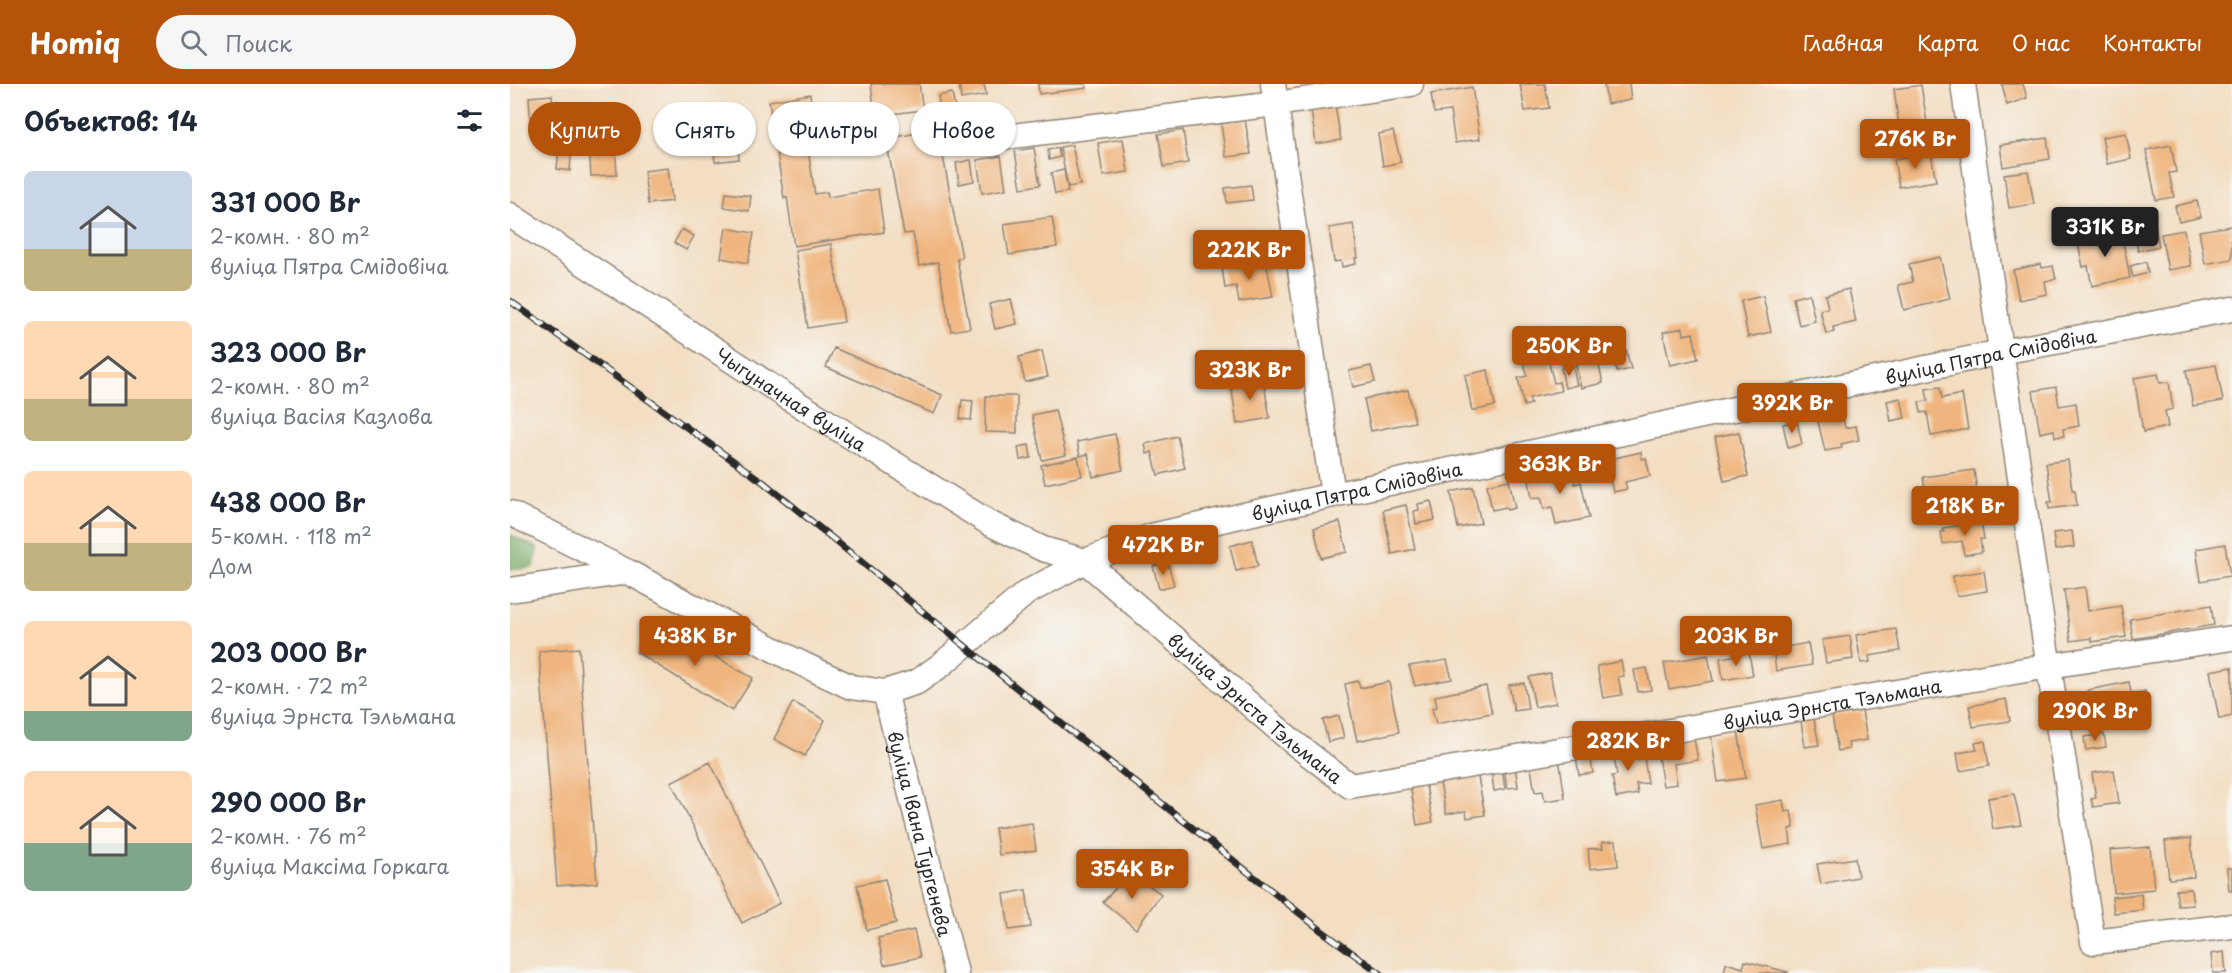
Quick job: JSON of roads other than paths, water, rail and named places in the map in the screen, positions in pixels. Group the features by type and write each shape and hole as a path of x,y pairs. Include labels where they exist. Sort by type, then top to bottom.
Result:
{"street":[{"path":"1016,135 1275,94 1411,84"},
{"path":"1963,84 2048,666 2093,942 2232,926"},
{"path":"1275,94 1333,495"},
{"name":"Чыгуначная вуліца","path":"510,215 792,400 992,524 1043,549 1085,561"},
{"name":"вуліца Пятра Смідовіча","path":"885,692 917,682 1026,593 1085,561 1151,537 1333,495 2001,352 2232,309"},
{"path":"510,513 628,572 792,659 851,687 885,692"},
{"name":"вуліца Эрнста Тэльмана","path":"1085,561 1293,742 1350,786 2048,666 2232,638"},
{"path":"510,590 628,572"},
{"name":"вуліца Івана Тургенева","path":"885,692 956,973"}],"railway":[{"path":"510,301 763,482 1322,931 1380,973"}]}
